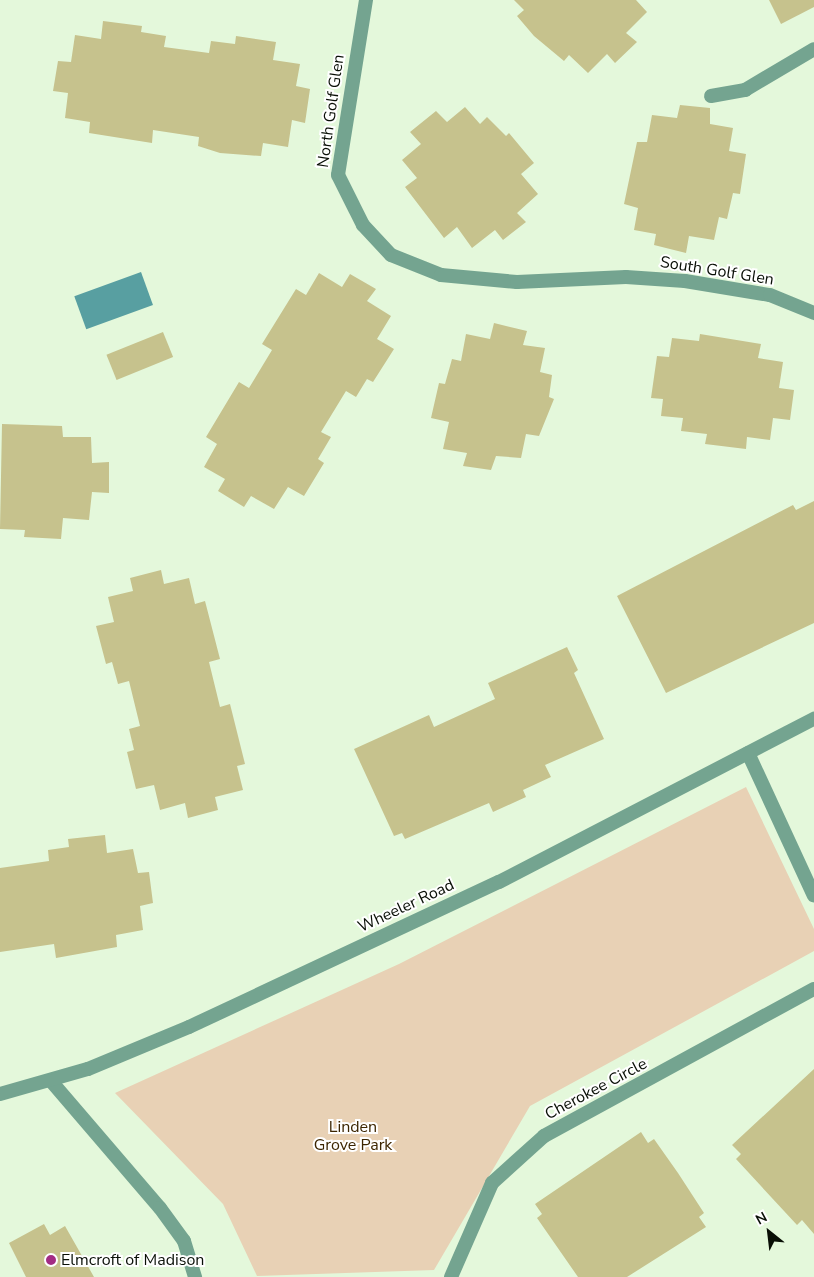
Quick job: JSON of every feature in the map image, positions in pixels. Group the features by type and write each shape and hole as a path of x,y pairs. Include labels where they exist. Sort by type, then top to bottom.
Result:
{"street":[{"name":"North Golf Glen","path":"366,0 338,175 347,200 375,242 411,266 441,275 517,282 642,278"},
{"path":"711,96 745,90 814,49"},
{"name":"South Golf Glen","path":"642,278 770,295 814,313"},
{"name":"Wheeler Road","path":"0,1094 51,1081 189,1026 499,882 814,719"},
{"path":"748,753 814,896"},
{"name":"Cherokee Circle","path":"451,1277 492,1183 544,1136 814,989"},
{"path":"51,1081 160,1208 184,1241 195,1277"}],"green space":[{"name":"Linden Grove Park","path":"746,787 814,929 814,951 530,1106 434,1270 257,1276 223,1204 115,1093 399,964"}],"water":[{"path":"141,272 153,305 86,329 74,296"}],"building":[{"path":"514,0 636,0 647,12 626,33 637,42 615,63 607,54 588,73 569,55 564,61 534,36 517,16 524,10"},
{"path":"769,0 814,0 814,7 781,24"},
{"path":"103,21 142,26 141,32 166,36 164,47 209,53 211,41 235,44 236,36 276,42 273,60 300,64 296,86 310,89 305,123 292,120 288,147 263,143 261,156 220,153 198,146 199,137 153,130 152,143 89,133 90,122 65,118 68,93 53,91 58,61 71,62 75,35 101,39"},
{"path":"680,105 710,108 710,124 733,128 729,151 746,154 740,194 733,193 727,219 719,217 714,240 689,236 686,253 654,245 656,234 634,230 638,208 624,204 637,142 647,142 652,115 677,118"},
{"path":"465,107 480,124 487,117 506,136 509,133 534,163 521,174 538,194 517,213 526,222 503,240 495,230 472,248 457,227 444,238 405,187 417,178 402,160 421,144 410,132 436,111 447,122"},
{"path":"319,273 342,287 350,274 376,289 367,301 391,316 377,339 394,349 373,382 367,379 356,397 346,391 321,432 331,437 318,459 324,463 304,496 288,487 274,509 251,496 244,507 218,491 225,479 204,467 217,444 206,437 239,382 249,388 272,350 262,344 296,289 306,295"},
{"path":"494,323 527,331 523,345 545,348 540,372 552,375 549,397 554,399 539,436 526,434 521,458 496,456 491,470 463,466 467,453 443,449 449,422 431,418 439,383 445,384 452,359 461,361 466,334 490,339"},
{"path":"163,332 173,357 117,380 106,355"},
{"path":"700,334 761,344 758,358 783,362 779,388 794,390 790,420 773,418 770,440 747,437 746,449 705,444 707,434 681,431 683,418 661,416 663,399 651,398 657,356 669,357 672,338 699,341"},
{"path":"2,424 62,426 63,437 91,437 92,463 109,462 109,493 92,492 89,520 63,518 61,539 24,537 25,530 0,529"},
{"path":"814,501 814,623 666,693 617,596 793,505 796,510"},
{"path":"161,570 164,584 189,578 195,604 205,601 220,659 209,662 220,707 230,704 245,764 237,766 243,790 215,797 218,810 188,818 185,803 160,810 154,785 136,789 127,752 134,750 129,729 140,726 129,681 118,684 112,662 106,664 96,626 114,622 108,597 133,591 130,578"},
{"path":"567,647 578,670 574,673 604,739 545,765 551,777 523,790 526,797 493,812 489,803 405,839 402,833 394,836 354,749 429,715 434,727 495,699 488,683"},
{"path":"105,835 107,853 133,849 138,873 149,872 153,903 140,906 143,930 116,935 117,947 56,958 54,944 0,952 0,868 49,861 48,850 69,847 68,839"},
{"path":"814,1069 814,1234 802,1220 797,1225 736,1159 741,1154 732,1145"},
{"path":"641,1132 648,1143 654,1139 678,1173 704,1213 699,1217 706,1227 627,1277 578,1277 537,1218 542,1214 535,1204"},
{"name":"Elmcroft of Madison","path":"44,1224 50,1235 65,1226 94,1277 26,1277 9,1243"}],"place":[{"name":"Elmcroft of Madison","path":"51,1260"}]}
